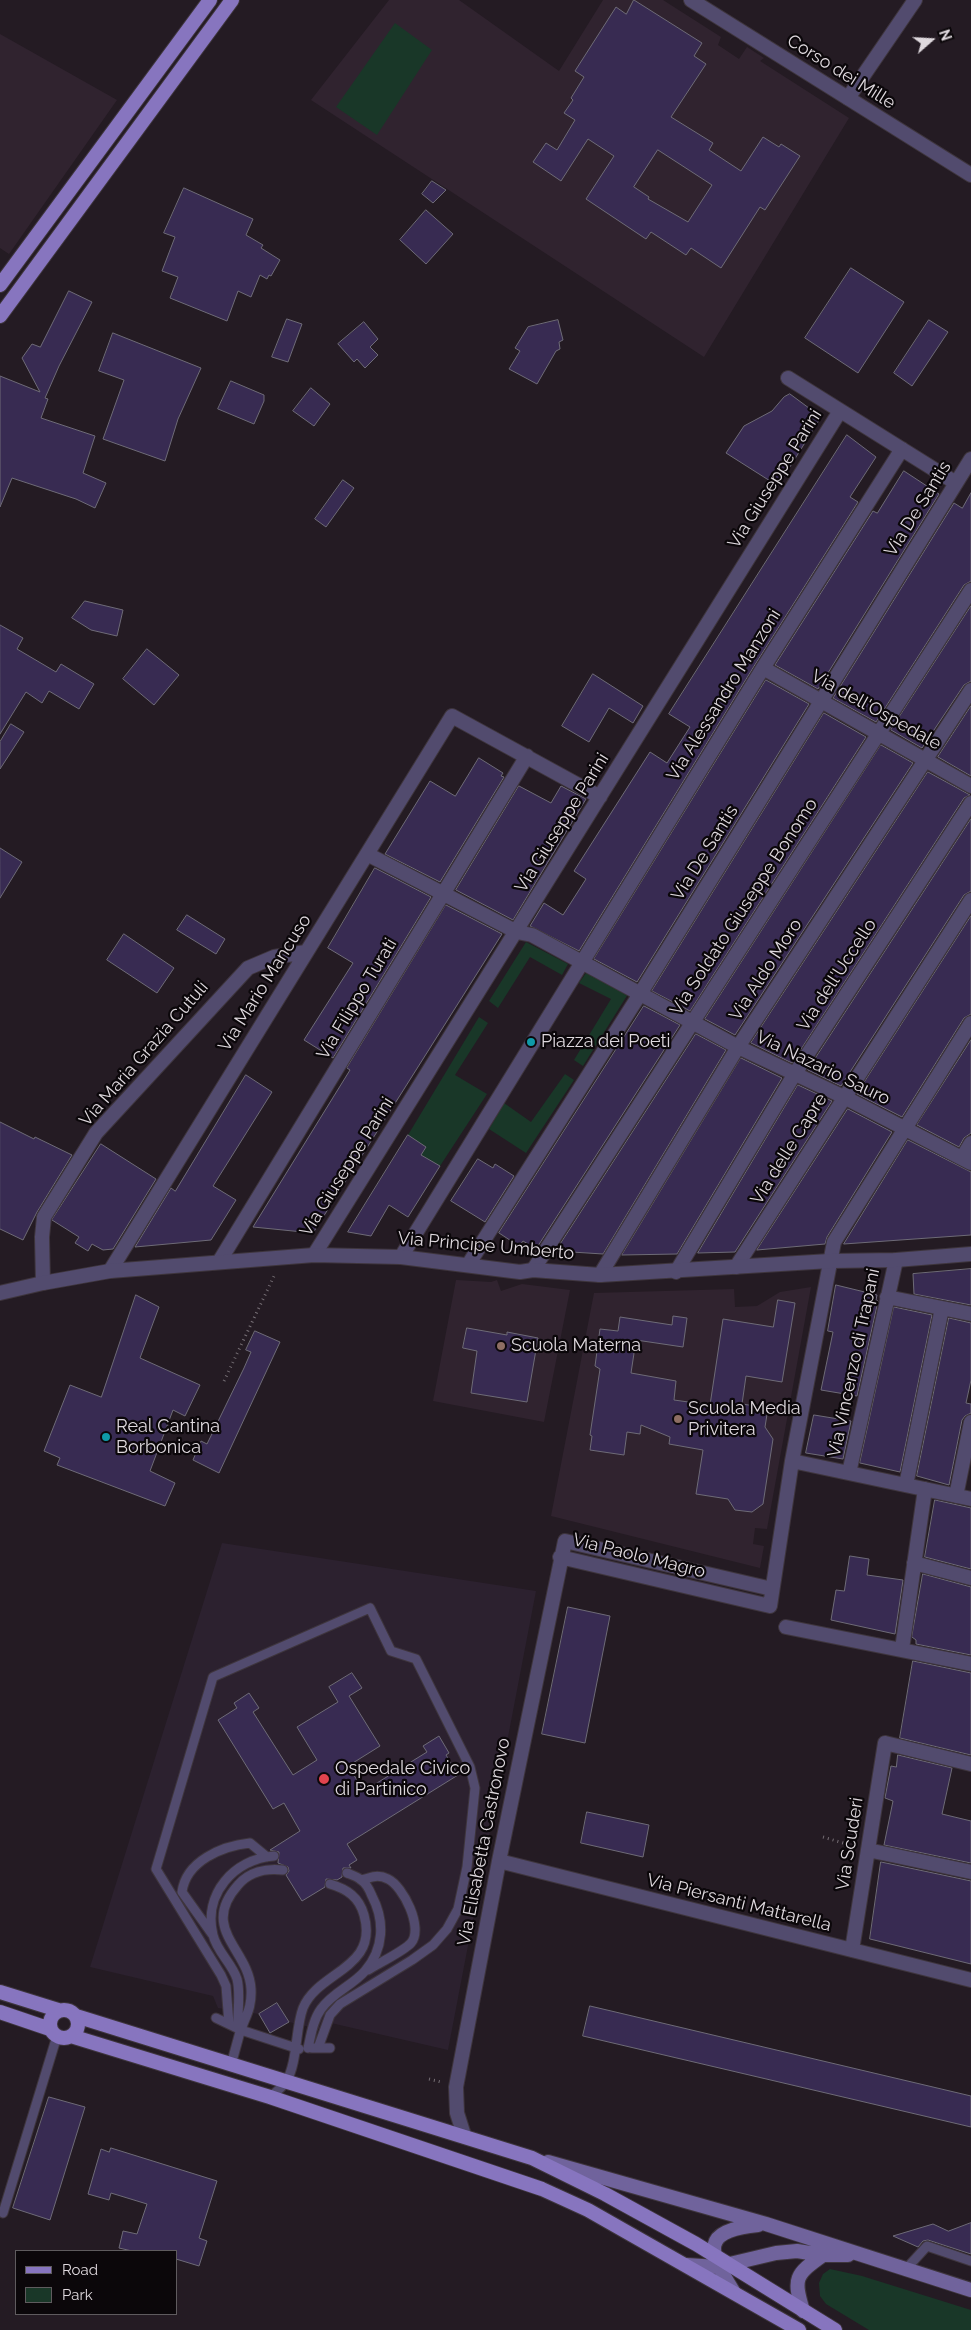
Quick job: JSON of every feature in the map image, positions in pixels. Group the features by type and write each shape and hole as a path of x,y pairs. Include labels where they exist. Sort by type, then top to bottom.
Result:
{"main road":[{"path":"0,285 210,0"},
{"path":"0,316 232,0"},
{"path":"0,1992 58,2010 69,2010 76,2016 532,2158 832,2244 856,2254 971,2290"},
{"path":"58,2010 50,2019 60,2034"},
{"path":"0,2012 60,2034 270,2098 542,2189 588,2210 799,2330"},
{"path":"60,2034 78,2027 76,2016"},
{"path":"532,2158 605,2194 835,2330"},
{"path":"733,2292 714,2243 722,2234 744,2227 766,2224"},
{"path":"687,2265 797,2251 823,2254 856,2254"},
{"path":"803,2311 797,2289 799,2277 802,2269 823,2254"}],"street":[{"name":"Corso dei Mille","path":"691,0 971,175"},
{"path":"848,98 915,0"},
{"path":"788,378 956,483"},
{"name":"Via Giuseppe Parini","path":"314,1255 840,411"},
{"name":"Via Alessandro Manzoni","path":"580,963 763,668 902,449"},
{"name":"Via De Santis","path":"468,1264 640,994 971,459"},
{"name":"Via Soldato Giuseppe Bonomo","path":"533,1270 971,590"},
{"name":"Via dell'Ospedale","path":"763,668 971,786"},
{"name":"Via Aldo Moro","path":"600,1275 738,1047 971,690"},
{"name":"Via Mario Mancuso","path":"110,1270 452,716 527,756"},
{"path":"527,756 600,796"},
{"name":"Via Filippo Turati","path":"219,1262 527,756"},
{"name":"Via dell'Uccello","path":"676,1272 794,1075 971,803"},
{"name":"Via Nazario Sauro","path":"367,854 517,932 532,935 580,963 738,1047 905,1128 966,1160"},
{"name":"Via delle Capre","path":"736,1267 971,900"},
{"name":"Via Maria Grazia Cutuli","path":"43,1283 42,1237 44,1218 96,1133 233,981 248,968 274,957 306,952"},
{"path":"401,1257 501,1096 580,963"},
{"name":"Via Paolo Magro","path":"772,1589 565,1541 560,1557 770,1606 792,1461 834,1242 971,1023"},
{"path":"966,1160 971,1143"},
{"name":"Via Principe Umberto","path":"0,1293 110,1270 314,1255 401,1257 520,1272 533,1270 600,1275 676,1272 830,1261 896,1260 971,1254"},
{"name":"Via Vincenzo di Trapani","path":"849,1474 896,1260"},
{"path":"887,1297 971,1314"},
{"path":"906,1485 942,1308"},
{"path":"956,1496 971,1422"},
{"path":"792,1461 971,1499"},
{"path":"902,1649 925,1489"},
{"name":"Via Elisabetta Castronovo","path":"464,2136 457,2113 456,2086 560,1557"},
{"path":"914,1563 971,1578"},
{"path":"786,1627 971,1664"},
{"name":"Via Scuderi","path":"852,1950 885,1743 971,1764"},
{"path":"868,1850 971,1872"},
{"name":"Via Piersanti Mattarella","path":"499,1861 971,1980"}],"lane":[{"path":"236,2028 226,1986 221,1974 156,1869 213,1677 370,1608 391,1651 416,1659 470,1767 475,1788 467,1867 458,1909 447,1928 433,1945 412,1960 340,2004 330,2015 318,2048"},
{"path":"213,1935 212,1907 223,1882 242,1865 270,1857 250,1843 230,1845 200,1861 184,1880 182,1892 213,1935 218,1949 232,1968 238,1983 236,2028 231,2065"},
{"path":"236,2028 250,2013 251,1981 243,1961 230,1943 226,1932 225,1910 233,1890 249,1876 268,1869 283,1870"},
{"path":"347,1873 362,1880 377,1905 381,1932 379,1947 373,1961 364,1973"},
{"path":"308,2048 312,2027 322,2007 331,1996 412,1942 416,1931 411,1907 390,1879 378,1875 362,1880"},
{"path":"270,2098 286,2081 296,2049 304,2007 310,1997 353,1962 364,1942 365,1921 358,1902 351,1893 330,1884"},
{"path":"216,2018 236,2028 296,2049 330,2048"},
{"path":"3,2213 60,2034"},
{"path":"906,2269 927,2246 971,2261"}],"path":[{"path":"224,1380 283,1258"},
{"path":"822,1837 868,1850"}],"shaded area":[{"path":"389,0 459,0 559,71 603,0 663,0 721,37 718,45 739,59 747,47 764,58 760,61 849,118 704,357 311,100"},
{"path":"0,34 117,100 9,254 0,248"},
{"name":"Scuola Materna","path":"456,1280 491,1282 497,1280 501,1291 522,1284 570,1290 544,1422 433,1401"},
{"name":"Scuola Media Privitera","path":"811,1287 767,1529 755,1528 753,1544 764,1546 760,1568 551,1516 594,1293 734,1289 735,1307 757,1306 780,1292"},
{"name":"Ospedale Civico di Partinico","path":"222,1543 536,1591 448,2050 331,2023 328,2035 318,2029 289,2022 277,2003 259,2014 218,2008 213,1996 90,1967"}],"green space":[{"path":"395,23 432,50 377,135 336,107"},
{"path":"526,942 568,964 562,975 530,957 498,1008 489,1001"},
{"path":"586,973 628,994 583,1066 574,1060 611,999 579,983"},
{"path":"479,1017 488,1023 455,1075 487,1094 440,1166 421,1155 426,1147 408,1135"},
{"path":"565,1074 574,1080 526,1153 489,1129 504,1103 531,1122"},
{"path":"830,2269 862,2276 971,2310 971,2330 869,2330 826,2304 820,2296 819,2283 823,2274"}],"building":[{"path":"634,0 702,43 694,56 706,64 671,117 713,143 709,150 741,171 763,137 779,147 781,144 800,156 765,210 760,207 721,268 691,248 686,255 651,232 646,239 586,199 614,156 588,139 561,181 533,162 546,143 557,150 575,120 564,113 573,100 571,98 584,77 575,71 616,7 626,14","holes":["658,150 712,185 688,222 648,199 649,197 634,187"]},
{"path":"432,181 446,190 433,203 422,194"},
{"path":"184,188 253,219 246,235 263,245 261,248 280,260 271,276 269,275 267,279 260,275 251,297 238,291 227,321 170,298 178,277 162,271 175,237 164,233"},
{"path":"426,210 453,234 426,264 400,240"},
{"path":"851,268 904,302 858,373 805,338"},
{"path":"69,291 92,302 59,366 45,398 48,399 41,418 95,436 83,473 106,483 95,508 76,499 12,478 0,507 0,376 40,392 22,358 32,344 40,347"},
{"path":"287,319 302,324 288,362 272,357"},
{"path":"558,320 563,340 559,342 560,349 556,351 537,384 509,369 520,351 515,348 528,327"},
{"path":"929,320 948,332 912,386 894,373"},
{"path":"364,322 378,339 370,347 378,355 365,368 357,359 354,362 338,344"},
{"path":"113,333 201,368 178,419 165,461 103,439 124,380 99,371"},
{"path":"231,381 264,395 264,401 254,424 218,409"},
{"path":"311,388 330,404 314,426 293,411"},
{"path":"790,394 821,417 778,486 726,453 744,426 772,411 784,397"},
{"path":"847,435 876,457 850,497 858,502 756,663 579,951 530,926 544,903 563,915 586,879 574,871 650,752 667,763 690,727 669,714"},
{"path":"904,471 939,494 818,689 775,665 873,511 877,513"},
{"path":"343,480 354,488 326,527 315,519"},
{"path":"971,493 971,581 964,585 876,722 833,698 954,503 962,508"},
{"path":"85,601 123,610 117,636 91,630 72,618"},
{"path":"971,606 971,681 964,685 922,748 891,730"},
{"path":"0,625 23,638 17,649 56,672 61,664 94,684 79,709 49,691 42,703 26,692 0,734"},
{"path":"147,649 179,675 154,705 123,679"},
{"path":"593,674 643,706 633,723 609,708 589,742 562,726"},
{"path":"766,680 809,704 637,982 594,959"},
{"path":"971,706 971,776 938,757"},
{"path":"824,713 866,737 690,1011 652,991"},
{"path":"11,724 24,732 0,769 0,742"},
{"path":"881,745 913,763 735,1035 705,1019"},
{"path":"479,758 503,773 501,776 504,777 440,882 385,854 430,781 455,796"},
{"path":"928,772 970,795 964,798 792,1063 751,1043"},
{"path":"519,786 551,803 561,786 586,799 513,920 456,890"},
{"path":"971,819 971,891 964,895 841,1086 808,1070"},
{"path":"0,848 22,862 0,898"},
{"path":"375,868 431,897 333,1058 304,1040 353,963 328,948"},
{"path":"446,905 502,934 313,1233 253,1227 350,1070 347,1068"},
{"path":"187,915 225,939 216,954 177,930"},
{"path":"971,916 971,1014 964,1018 902,1117 857,1094"},
{"path":"124,934 174,968 157,993 107,960"},
{"path":"644,1006 680,1025 536,1249 523,1241 519,1246 499,1233"},
{"path":"696,1034 726,1050 603,1254 556,1251"},
{"path":"971,1040 971,1133 964,1138 959,1147 917,1125"},
{"path":"741,1058 782,1078 677,1254 622,1255"},
{"path":"246,1075 272,1092 213,1186 236,1200 211,1240 135,1247 171,1188 175,1191"},
{"path":"798,1085 832,1101 735,1252 698,1253"},
{"path":"848,1109 892,1132 827,1237 825,1244 757,1250"},
{"path":"0,1122 72,1155 37,1212 23,1240 0,1229"},
{"path":"408,1135 426,1147 421,1155 440,1166 408,1217 389,1205 371,1236 348,1232"},
{"path":"908,1140 971,1172 971,1235 844,1244"},
{"path":"101,1144 156,1179 113,1249 103,1250 92,1244 88,1251 75,1243 79,1237 52,1220"},
{"path":"478,1159 493,1168 495,1164 514,1176 485,1222 451,1201"},
{"path":"971,1269 971,1305 914,1294 913,1274"},
{"path":"836,1285 877,1295 876,1300 878,1301 857,1396 821,1390 833,1332 828,1331"},
{"path":"136,1295 159,1307 140,1358 200,1385 185,1416 173,1410 150,1471 175,1483 165,1506 57,1465 60,1458 44,1451 70,1385 101,1397"},
{"path":"778,1300 795,1303 782,1382 746,1376 742,1404 768,1408 765,1427 773,1439 763,1504 752,1512 735,1510 728,1499 696,1494 703,1450 669,1444 670,1437 641,1425 640,1434 627,1432 624,1455 590,1450 592,1436 590,1435 600,1369 595,1366 600,1329 618,1331 620,1317 672,1325 673,1316 687,1318 683,1347 636,1340 631,1373 676,1381 674,1400 710,1405 723,1319 773,1327"},
{"path":"894,1307 932,1315 900,1472 860,1463"},
{"path":"949,1318 971,1323 971,1380 966,1403 971,1404 971,1413 962,1420 949,1485 917,1476"},
{"path":"467,1328 507,1335 507,1332 538,1338 527,1402 471,1393 477,1351 463,1348"},
{"path":"255,1331 280,1342 219,1473 193,1460 201,1441 207,1444 244,1368 251,1352 246,1350"},
{"path":"814,1415 851,1421 843,1459 806,1453"},
{"path":"935,1500 971,1508 971,1569 925,1557"},
{"path":"850,1556 869,1559 867,1575 903,1580 895,1634 831,1620 836,1590 844,1591"},
{"path":"923,1574 971,1587 971,1655 916,1644 916,1640 912,1637"},
{"path":"568,1607 610,1616 585,1743 542,1734"},
{"path":"913,1661 971,1673 971,1755 900,1738"},
{"path":"352,1673 362,1688 349,1696 380,1746 348,1766 364,1791 427,1752 423,1746 439,1736 449,1753 446,1755 458,1775 347,1844 357,1860 349,1865 351,1868 343,1868 342,1877 337,1880 326,1879 325,1887 302,1901 286,1875 289,1871 288,1867 278,1863 279,1852 270,1850 300,1831 284,1803 273,1809 218,1720 237,1708 234,1703 249,1693 259,1708 253,1712 293,1775 317,1760 297,1727 338,1702 329,1687"},
{"path":"898,1755 952,1768 942,1814 971,1821 971,1863 884,1845 893,1801 885,1798 891,1766 896,1767"},
{"path":"587,1812 649,1825 643,1857 581,1843"},
{"path":"881,1862 971,1881 971,1964 870,1939"},
{"path":"277,2003 289,2022 270,2033 259,2014"},
{"path":"590,2006 971,2096 971,2127 583,2036"},
{"path":"49,2097 85,2107 50,2220 13,2208"},
{"path":"111,2148 217,2181 199,2238 207,2241 199,2266 178,2260 178,2250 128,2250 119,2248 123,2231 137,2234 147,2204 111,2193 109,2200 88,2194 101,2149 109,2152"},
{"path":"971,2223 971,2254 928,2240 923,2241 918,2247 893,2236 933,2224 948,2231"}],"place":[{"name":"Piazza dei Poeti","path":"531,1042"},
{"name":"Scuola Materna","path":"501,1346"},
{"name":"Scuola Media Privitera","path":"678,1419"},
{"name":"Real Cantina Borbonica","path":"106,1437"},
{"name":"Ospedale Civico di Partinico","path":"324,1779"}]}
